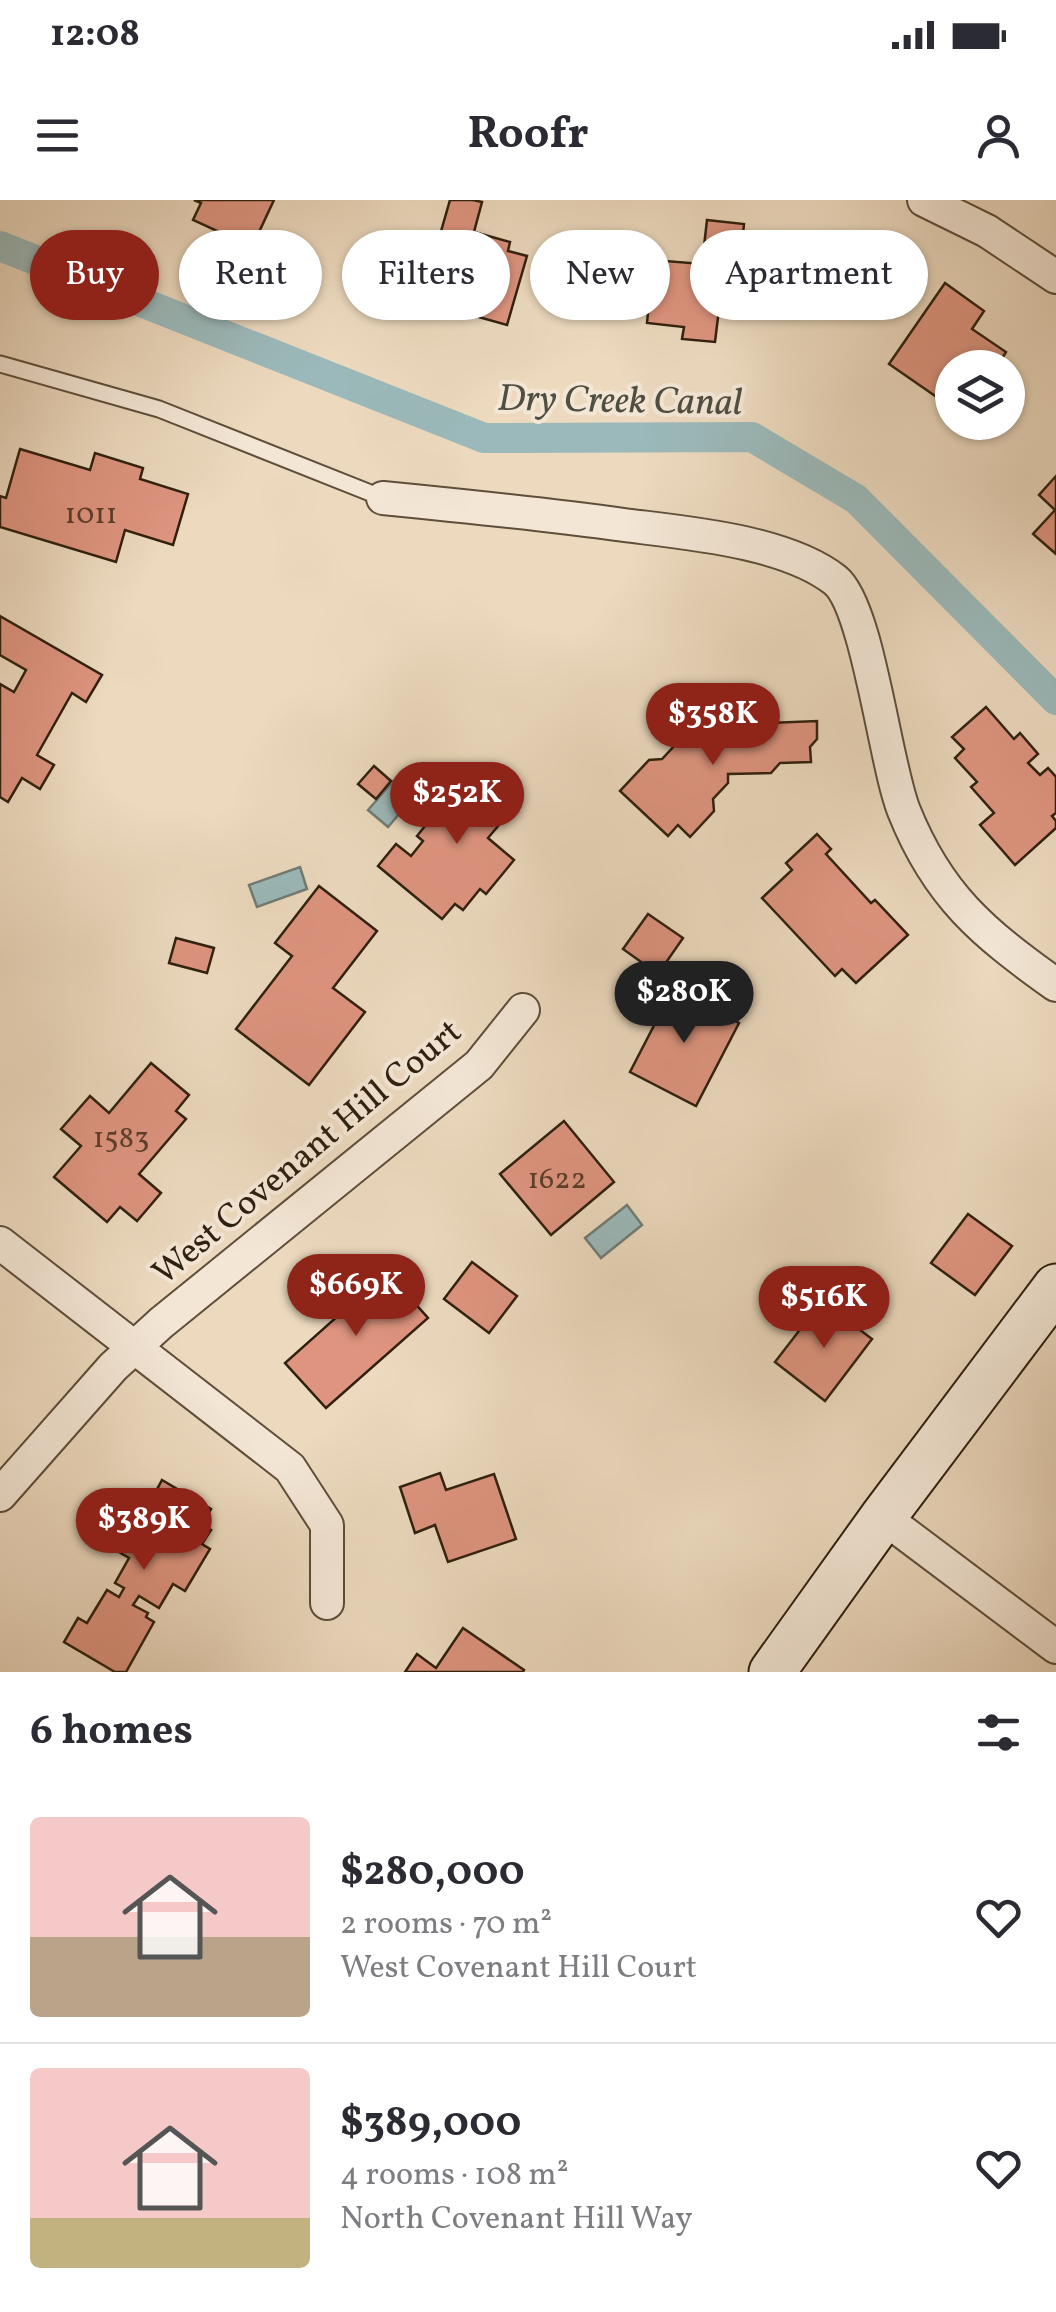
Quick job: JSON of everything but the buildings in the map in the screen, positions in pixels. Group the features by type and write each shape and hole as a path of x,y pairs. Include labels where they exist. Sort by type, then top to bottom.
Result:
{"main road":[{"path":"772,1672 1056,1287"}],"street":[{"path":"924,200 987,231 1056,278"},
{"path":"383,498 677,532 752,546 808,563 839,583 852,605 861,636 903,808 926,856 974,922 1056,984"},
{"name":"West Covenant Hill Court","path":"0,1495 134,1347 480,1065 523,1010"},
{"path":"0,1243 290,1468 327,1525 328,1604"},
{"path":"883,1517 1056,1647"}],"lane":[{"path":"0,364 160,409 383,498"}],"water":[{"path":"403,770 422,787 388,827 368,810"},
{"path":"300,867 307,889 257,907 249,885"},
{"path":"627,1205 642,1225 601,1258 585,1238"}],"waterway":[{"name":"Dry Creek Canal","path":"0,246 484,438 752,437 856,499 1056,700"}]}
